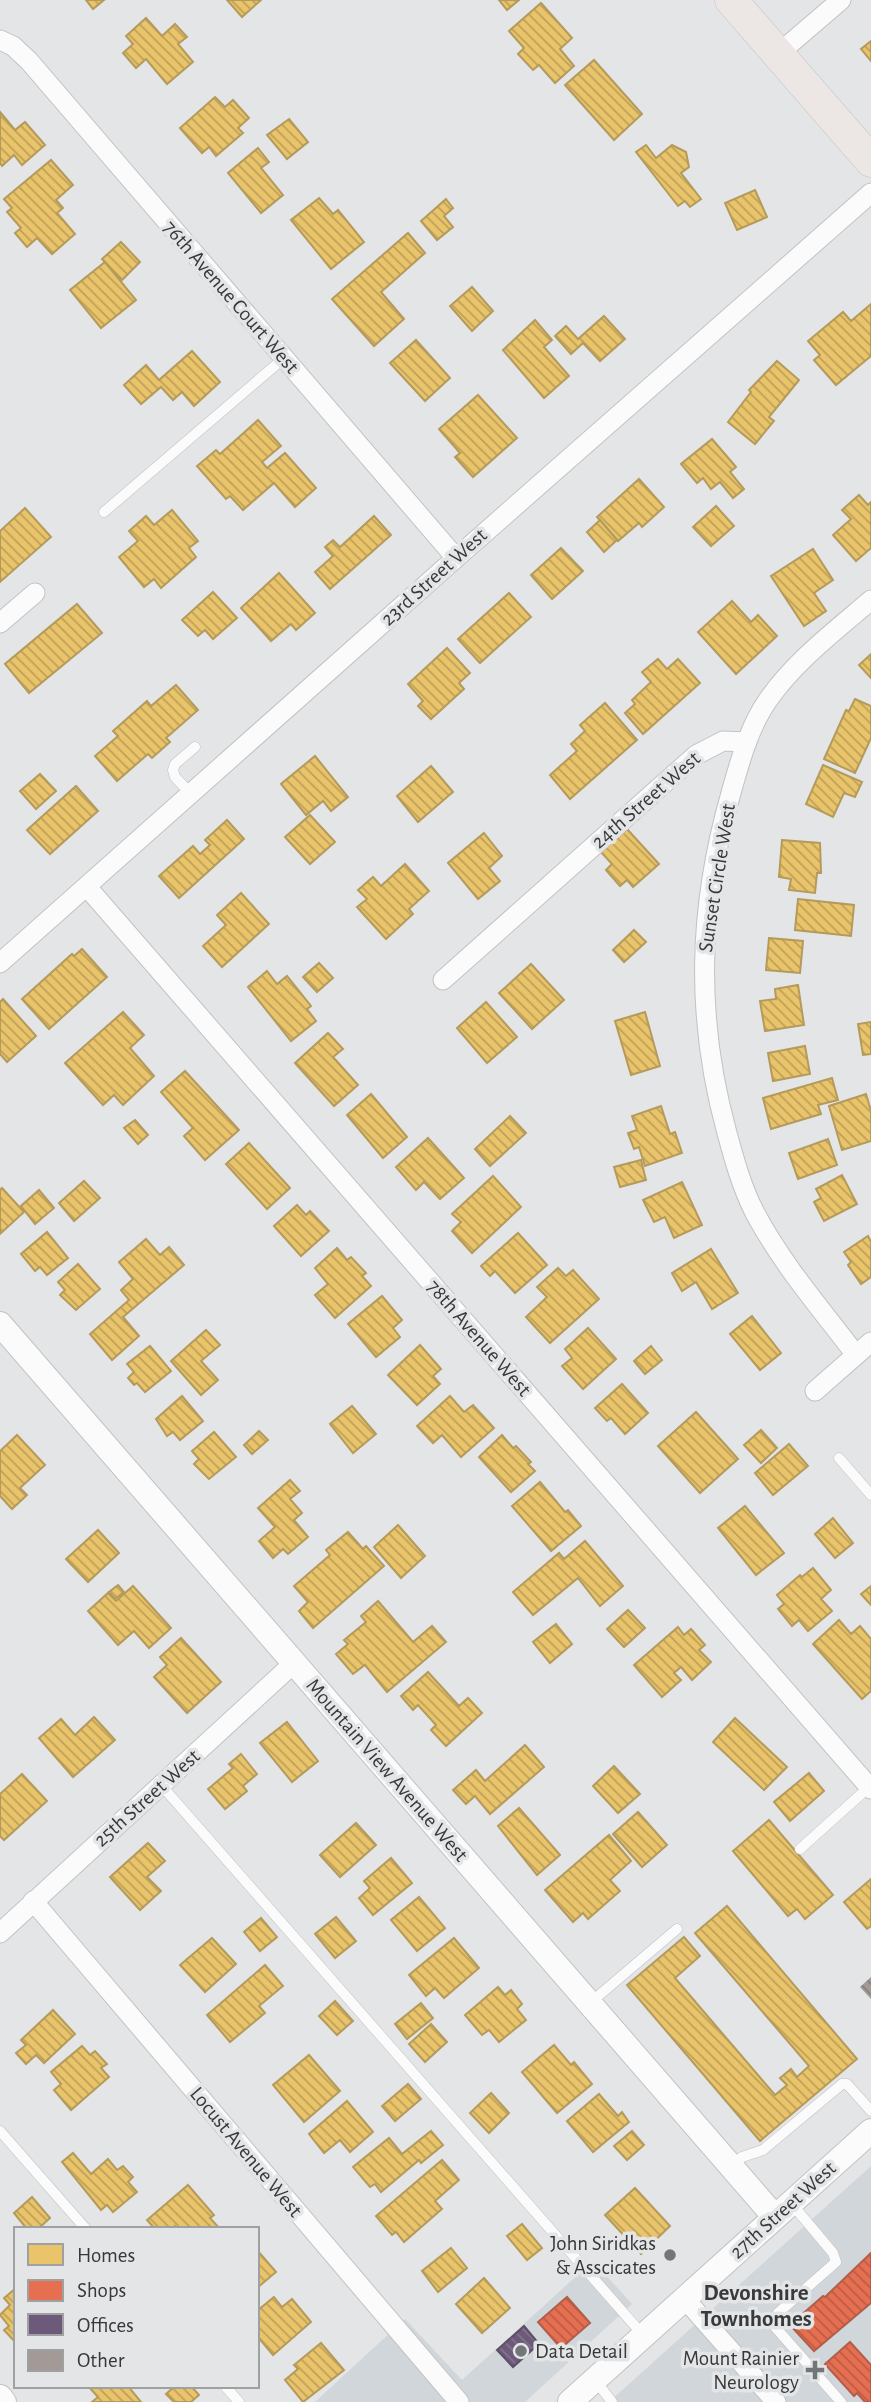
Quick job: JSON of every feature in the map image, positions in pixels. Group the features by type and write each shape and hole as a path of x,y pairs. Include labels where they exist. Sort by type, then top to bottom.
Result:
{"main road":[{"path":"731,0 871,160"}],"street":[{"path":"778,54 841,0"},
{"name":"76th Avenue Court West","path":"1,41 18,50 29,61 456,558"},
{"name":"23rd Street West","path":"0,963 871,194"},
{"path":"0,623 35,593"},
{"path":"747,742 768,701 783,680 815,648 871,600"},
{"name":"24th Street West","path":"443,980 695,755 723,741 747,742"},
{"name":"Sunset Circle West","path":"747,742 722,828 707,921 704,997 710,1062 735,1160 755,1212 787,1265 864,1349"},
{"name":"78th Avenue West","path":"87,887 870,1788"},
{"name":"Mountain View Avenue West","path":"0,1324 732,2166 783,2210"},
{"path":"815,1391 864,1349"},
{"name":"25th Street West","path":"0,1933 294,1663"},
{"name":"Locust Avenue West","path":"33,1901 460,2402"},
{"name":"27th Street West","path":"570,2402 871,2131"},
{"path":"685,2299 775,2402"},
{"path":"0,2397 4,2402"}],"lane":[{"path":"104,512 284,358"},
{"path":"191,794 175,777 173,770 175,764 195,747"},
{"path":"839,1458 871,1495"},
{"path":"161,1785 643,2336"},
{"path":"800,1849 870,1788"},
{"path":"590,2003 677,1929"},
{"path":"732,2166 742,2157 763,2150 842,2084 847,2084 871,2111"},
{"path":"0,2131 84,2227"},
{"path":"783,2210 833,2252 836,2262 778,2313 776,2328 841,2402"},
{"path":"595,2380 612,2402"},
{"path":"227,2388 239,2402"}],"shaded area":[{"path":"871,2166 871,2402 609,2402"},
{"path":"593,2261 632,2304 525,2402 315,2402 405,2319 462,2380"}],"building: Homes":[{"path":"86,0 104,0 93,9"},
{"path":"227,0 261,0 242,17"},
{"path":"499,0 519,0 507,10"},
{"path":"541,3 572,38 560,49 574,66 555,83 539,65 533,70 518,54 524,48 509,31"},
{"path":"146,18 162,36 175,24 187,37 178,44 193,62 167,84 146,59 136,68 123,53 133,44 126,36"},
{"path":"871,41 871,61 861,49"},
{"path":"594,60 642,114 614,140 565,85"},
{"path":"215,97 225,107 233,100 249,118 238,128 243,133 216,156 209,147 202,153 180,128"},
{"path":"0,112 15,130 25,122 45,145 22,165 14,155 2,166 0,163"},
{"path":"289,119 308,142 287,159 267,135"},
{"path":"646,145 656,158 672,145 686,152 689,167 681,173 701,199 690,207 685,201 678,206 636,152"},
{"path":"258,148 269,162 261,168 283,195 261,213 228,173"},
{"path":"51,160 73,185 56,200 63,208 57,213 75,234 52,254 37,238 27,247 15,233 21,228 7,212 12,208 4,199"},
{"path":"755,190 767,217 737,230 725,203"},
{"path":"319,198 333,214 338,210 364,242 331,269 291,220"},
{"path":"446,199 453,208 444,216 453,227 437,240 421,221"},
{"path":"408,233 425,253 381,292 404,319 374,346 332,299"},
{"path":"121,242 140,262 122,280 102,259"},
{"path":"105,262 136,300 101,328 70,290"},
{"path":"472,287 493,311 472,331 450,306"},
{"path":"871,304 871,356 836,385 814,360 820,355 808,341 843,312 851,321"},
{"path":"604,316 625,339 600,361 583,343 571,354 555,336 566,326 578,339"},
{"path":"535,320 552,340 544,347 569,376 544,398 503,350"},
{"path":"416,340 450,378 425,401 390,363"},
{"path":"192,351 220,382 194,406 182,392 173,400 161,387 141,404 124,385 146,365 159,380"},
{"path":"777,361 799,380 769,417 774,421 755,444 728,422 751,392 749,390"},
{"path":"478,395 517,438 473,477 455,457 460,453 439,429"},
{"path":"258,420 281,446 262,462 267,468 285,453 316,488 295,507 274,483 243,510 230,496 226,499 197,466 216,450 220,454"},
{"path":"712,439 736,467 730,472 744,489 733,498 720,482 711,489 703,478 697,483 681,464"},
{"path":"639,479 664,507 642,527 639,523 618,541 597,517"},
{"path":"859,495 868,505 871,502 871,548 856,561 833,535 851,519 842,510"},
{"path":"716,506 734,526 711,546 693,527"},
{"path":"25,508 51,537 0,582 0,531"},
{"path":"172,510 198,541 189,548 196,557 161,588 154,579 144,587 119,557 138,541 129,531 146,516 154,525"},
{"path":"374,516 391,535 330,589 315,572 333,556 325,547 333,540 340,547"},
{"path":"600,520 617,540 604,552 587,532"},
{"path":"561,548 583,571 552,599 531,575"},
{"path":"813,549 833,580 814,593 826,611 804,626 771,576"},
{"path":"279,573 315,613 296,630 291,624 271,641 241,608"},
{"path":"213,592 237,618 213,639 205,630 198,636 182,620"},
{"path":"509,593 531,617 480,663 458,639"},
{"path":"732,601 751,622 758,615 777,636 736,674 698,632"},
{"path":"77,604 102,633 29,693 5,664"},
{"path":"447,648 470,673 459,683 464,689 431,719 418,706 423,701 408,684"},
{"path":"871,654 871,678 859,665"},
{"path":"658,659 667,669 678,659 700,683 643,734 625,713 635,704 632,700 651,682 642,672"},
{"path":"176,685 198,710 166,738 170,742 152,758 148,754 117,781 95,756 118,736 113,731 147,701 151,706"},
{"path":"855,699 871,706 871,738 855,773 824,759 846,710 849,711"},
{"path":"605,703 637,740 570,799 550,775 577,751 571,744 585,731 580,725"},
{"path":"315,756 348,797 331,811 323,801 306,815 281,784"},
{"path":"823,765 862,782 855,797 844,793 833,817 806,804"},
{"path":"431,766 453,792 418,822 397,796"},
{"path":"40,774 56,791 36,809 20,791"},
{"path":"76,786 98,811 50,854 27,830"},
{"path":"310,815 335,842 310,864 285,837"},
{"path":"227,820 244,839 179,898 159,876 193,846 200,854 210,845 205,840"},
{"path":"627,829 659,864 633,887 627,880 620,886 606,870 612,864 601,852"},
{"path":"484,833 502,856 489,868 500,881 478,899 448,863"},
{"path":"782,840 820,843 821,873 817,873 815,893 789,890 791,879 779,877"},
{"path":"405,864 429,891 409,909 413,914 386,939 357,907 367,899 358,890 373,877 381,886"},
{"path":"241,893 269,924 222,967 203,946 226,925 217,915"},
{"path":"798,899 854,905 851,936 795,930"},
{"path":"634,930 646,942 624,962 613,950"},
{"path":"769,938 803,941 800,973 766,970"},
{"path":"82,949 107,977 49,1029 22,999 72,954 74,956"},
{"path":"319,963 333,978 317,992 303,977"},
{"path":"531,964 564,1000 532,1029 499,993"},
{"path":"267,971 277,984 287,976 311,1006 307,1009 316,1021 291,1041 248,987"},
{"path":"798,985 804,1025 765,1031 760,1001 776,999 775,989"},
{"path":"3,999 36,1036 7,1062 0,1054 0,1002"},
{"path":"486,1002 517,1037 487,1063 457,1028"},
{"path":"123,1012 144,1035 130,1048 154,1076 123,1105 114,1095 103,1105 65,1063"},
{"path":"645,1012 660,1066 631,1075 615,1021"},
{"path":"871,1022 871,1054 863,1055 858,1024"},
{"path":"328,1033 343,1049 333,1057 358,1085 334,1106 295,1063"},
{"path":"805,1046 810,1074 773,1081 768,1053"},
{"path":"185,1071 239,1130 205,1160 184,1136 193,1128 161,1092"},
{"path":"832,1078 838,1100 818,1105 821,1114 771,1129 763,1098"},
{"path":"371,1094 407,1137 383,1158 347,1115"},
{"path":"866,1094 871,1111 871,1141 842,1150 829,1106"},
{"path":"661,1106 670,1134 675,1132 682,1153 645,1166 639,1147 634,1149 628,1133 637,1130 632,1116"},
{"path":"510,1116 526,1133 490,1166 475,1149"},
{"path":"135,1120 148,1135 138,1144 124,1128"},
{"path":"428,1138 464,1178 440,1199 424,1182 416,1190 396,1167"},
{"path":"828,1139 837,1165 798,1179 789,1153"},
{"path":"249,1143 290,1188 267,1209 226,1164"},
{"path":"641,1160 646,1180 620,1187 614,1167"},
{"path":"842,1175 857,1204 824,1221 814,1202 821,1198 816,1189"},
{"path":"493,1176 521,1207 472,1253 452,1231 461,1222 452,1214"},
{"path":"84,1181 100,1198 74,1221 59,1203"},
{"path":"682,1182 702,1225 674,1238 665,1217 654,1222 643,1200"},
{"path":"2,1188 24,1212 0,1234 0,1190"},
{"path":"39,1190 54,1208 35,1224 21,1206"},
{"path":"297,1205 306,1215 310,1211 329,1231 301,1256 274,1226"},
{"path":"47,1232 68,1258 47,1275 40,1267 35,1271 21,1254"},
{"path":"518,1233 547,1265 515,1293 495,1271 490,1276 481,1266"},
{"path":"868,1236 871,1242 871,1277 861,1284 848,1265 851,1262 844,1252"},
{"path":"146,1239 160,1255 169,1247 184,1265 123,1317 139,1336 112,1360 90,1334 129,1300 121,1290 133,1279 119,1262"},
{"path":"337,1248 347,1260 351,1257 366,1273 362,1276 371,1286 335,1318 315,1295 328,1284 315,1268"},
{"path":"711,1249 738,1293 712,1309 696,1282 682,1291 672,1273"},
{"path":"78,1264 100,1289 76,1310 60,1295 65,1290 58,1282"},
{"path":"558,1268 566,1276 573,1270 599,1299 550,1343 526,1317 547,1297 537,1287"},
{"path":"382,1296 402,1320 393,1328 400,1337 376,1357 348,1324"},
{"path":"752,1316 781,1353 760,1370 730,1334"},
{"path":"588,1328 616,1359 583,1389 562,1366 572,1358 565,1349"},
{"path":"206,1330 220,1345 201,1361 218,1380 201,1395 171,1361"},
{"path":"420,1345 441,1369 433,1376 440,1384 417,1405 388,1375"},
{"path":"150,1346 171,1371 145,1392 128,1378 134,1372 127,1364"},
{"path":"651,1346 662,1360 645,1374 634,1361"},
{"path":"622,1384 648,1413 625,1434 611,1418 607,1421 595,1408"},
{"path":"182,1396 203,1421 180,1440 173,1432 167,1436 156,1419"},
{"path":"450,1396 464,1412 473,1405 494,1428 461,1457 442,1435 433,1443 417,1426"},
{"path":"352,1406 376,1434 353,1453 330,1424"},
{"path":"696,1412 738,1459 700,1493 658,1446"},
{"path":"761,1430 777,1448 761,1463 744,1445"},
{"path":"259,1431 268,1440 252,1454 244,1445"},
{"path":"214,1432 236,1457 209,1479 194,1464 199,1459 192,1451"},
{"path":"17,1435 45,1465 20,1488 27,1495 12,1509 0,1496 0,1451"},
{"path":"502,1435 531,1462 528,1464 535,1471 511,1492 479,1457"},
{"path":"789,1444 808,1466 773,1495 755,1473"},
{"path":"290,1480 300,1491 290,1499 302,1513 294,1520 308,1537 288,1554 283,1549 273,1558 259,1541 275,1527 258,1508"},
{"path":"540,1482 565,1512 568,1510 581,1526 551,1551 512,1506"},
{"path":"745,1506 784,1553 756,1575 718,1528"},
{"path":"833,1518 853,1543 835,1558 815,1534"},
{"path":"398,1525 425,1556 401,1578 374,1547"},
{"path":"98,1530 119,1553 88,1582 66,1559"},
{"path":"348,1532 363,1549 366,1546 384,1566 313,1628 299,1611 308,1602 294,1586 330,1555 326,1550"},
{"path":"585,1541 623,1586 600,1606 578,1578 533,1615 513,1592 559,1553 564,1559"},
{"path":"813,1568 831,1590 821,1599 832,1611 808,1631 799,1620 792,1626 778,1609 784,1604 777,1595 800,1575 802,1577"},
{"path":"118,1585 124,1592 115,1599 109,1592"},
{"path":"133,1586 171,1628 149,1648 134,1631 118,1645 88,1611 108,1593 116,1601"},
{"path":"871,1586 871,1605 861,1594"},
{"path":"378,1601 413,1642 432,1626 446,1642 387,1692 365,1665 353,1674 336,1654 348,1644 344,1640 366,1622 361,1616"},
{"path":"628,1610 645,1628 624,1647 607,1629"},
{"path":"839,1620 851,1634 860,1626 871,1639 871,1691 862,1699 813,1644"},
{"path":"556,1624 572,1644 550,1663 533,1642"},
{"path":"678,1627 684,1635 691,1629 705,1645 699,1650 711,1662 692,1680 681,1667 674,1673 681,1680 662,1697 634,1665"},
{"path":"181,1638 221,1682 187,1713 154,1677 167,1665 160,1657"},
{"path":"428,1672 459,1706 468,1698 482,1713 446,1746 431,1730 436,1725 418,1705 413,1710 401,1696"},
{"path":"94,1717 115,1740 73,1777 39,1738 61,1719 75,1735"},
{"path":"735,1718 787,1767 764,1790 713,1742"},
{"path":"287,1722 318,1761 292,1782 260,1743"},
{"path":"525,1745 544,1767 490,1814 475,1796 466,1804 453,1790 476,1770 485,1781"},
{"path":"241,1754 257,1774 243,1786 247,1791 225,1809 208,1789 233,1768 229,1764"},
{"path":"614,1766 640,1794 618,1813 593,1786"},
{"path":"809,1773 824,1791 790,1821 774,1802"},
{"path":"22,1774 47,1801 4,1840 0,1836 0,1794"},
{"path":"519,1808 560,1855 537,1875 498,1826"},
{"path":"638,1812 667,1845 642,1867 613,1834"},
{"path":"769,1820 833,1895 805,1919 797,1909 788,1916 733,1851"},
{"path":"356,1823 376,1845 340,1877 320,1855"},
{"path":"609,1835 631,1861 610,1880 620,1891 588,1919 583,1913 573,1922 545,1890"},
{"path":"148,1843 165,1861 147,1877 161,1891 140,1910 110,1877"},
{"path":"391,1858 412,1883 373,1915 359,1898 370,1888 364,1881"},
{"path":"871,1879 871,1926 867,1929 844,1902"},
{"path":"419,1897 445,1928 417,1951 391,1920"},
{"path":"727,1906 857,2059 760,2141 627,1985 684,1937 700,1956 675,1978 775,2095 787,2085 780,2078 791,2069 797,2077 809,2066 695,1933"},
{"path":"336,1917 356,1941 335,1958 315,1934"},
{"path":"261,1918 277,1937 260,1951 244,1932"},
{"path":"212,1938 236,1964 205,1992 180,1965"},
{"path":"454,1938 479,1968 444,1998 435,1988 426,1996 409,1975"},
{"path":"265,1965 283,1986 259,2006 265,2013 230,2042 207,2015"},
{"path":"498,1987 505,1995 511,1990 522,2004 517,2009 526,2020 499,2042 489,2030 482,2035 465,2015"},
{"path":"335,2001 353,2021 337,2035 319,2016"},
{"path":"421,2003 433,2018 407,2039 395,2024"},
{"path":"53,2010 75,2034 44,2063 36,2055 26,2064 16,2053 26,2045 21,2040"},
{"path":"431,2024 447,2042 425,2062 409,2044"},
{"path":"554,2045 571,2065 574,2062 592,2084 557,2113 522,2072"},
{"path":"82,2046 90,2055 95,2051 107,2064 101,2068 109,2077 71,2110 54,2090 61,2084 51,2072"},
{"path":"309,2055 340,2091 304,2122 273,2085"},
{"path":"408,2084 421,2099 395,2121 382,2106"},
{"path":"491,2093 509,2113 489,2133 470,2113"},
{"path":"599,2094 618,2116 622,2112 629,2122 593,2152 567,2121"},
{"path":"347,2101 373,2132 350,2152 340,2140 324,2153 309,2134"},
{"path":"431,2131 443,2145 421,2163 419,2160 381,2192 375,2184 370,2187 353,2167 389,2138 402,2154"},
{"path":"632,2131 644,2145 627,2160 614,2146"},
{"path":"73,2153 91,2174 108,2159 117,2170 123,2166 133,2177 128,2182 137,2192 113,2212 107,2205 101,2210 62,2162"},
{"path":"442,2160 459,2180 435,2201 442,2209 404,2242 396,2232 392,2235 376,2216"},
{"path":"188,2185 214,2215 210,2218 218,2227 153,2227 147,2220"},
{"path":"635,2188 670,2226 641,2254 605,2215"},
{"path":"32,2197 50,2218 40,2227 25,2227 14,2213"},
{"path":"522,2224 542,2248 527,2260 507,2236"},
{"path":"451,2248 467,2268 438,2292 422,2271"},
{"path":"259,2252 276,2272 259,2286"},
{"path":"484,2278 510,2308 482,2333 456,2304"},
{"path":"14,2290 14,2341 4,2330 9,2326 0,2315 10,2305 4,2298"},
{"path":"274,2297 282,2307 292,2299 311,2322 273,2355 259,2338 259,2309"},
{"path":"321,2343 344,2370 303,2402 285,2380 298,2369 294,2365"},
{"path":"90,2388 130,2388 141,2402 92,2402 98,2397"},
{"path":"173,2388 193,2388 199,2395 191,2402 174,2402 166,2394"}],"building: Shops":[{"path":"871,2253 871,2303 814,2351 790,2325 825,2297"},
{"path":"567,2297 590,2323 561,2348 538,2322"},
{"path":"850,2342 871,2365 871,2402 865,2402 857,2393 854,2396 825,2364"}],"building: Offices":[{"path":"524,2326 539,2344 513,2367 497,2350"}],"building: Other":[{"path":"871,1977 871,1999 860,1987"}],"place":[{"name":"John Siridkas & Asscicates","path":"670,2255"},
{"name":"Data Detail","path":"521,2351"},
{"name":"Mount Rainier Neurology","path":"815,2370"}],"district":[{"name":"Devonshire Townhomes","path":"756,2306"}]}
